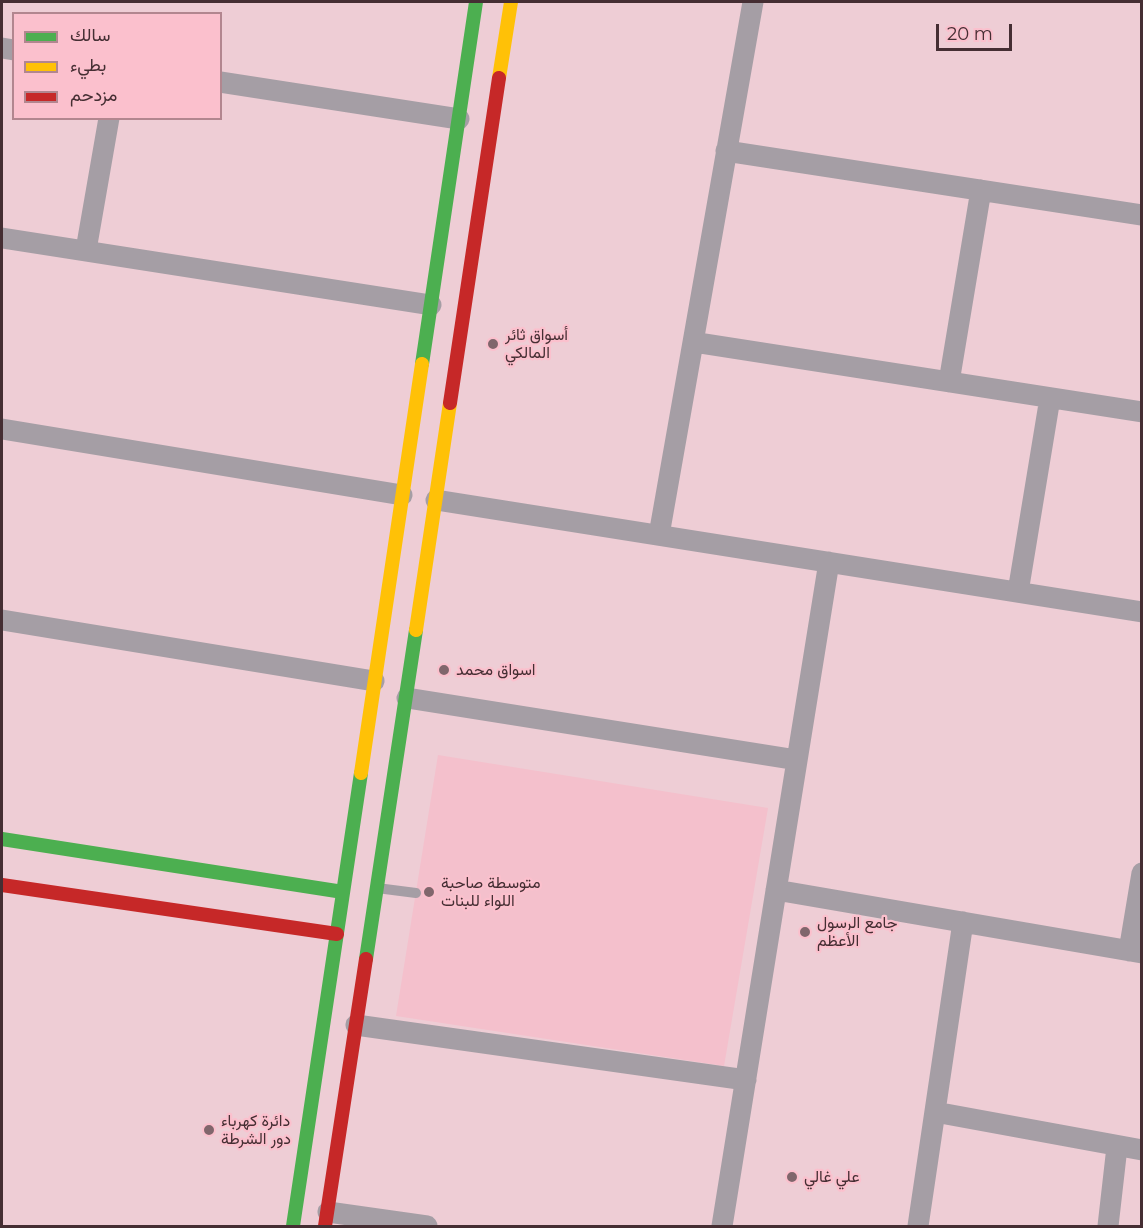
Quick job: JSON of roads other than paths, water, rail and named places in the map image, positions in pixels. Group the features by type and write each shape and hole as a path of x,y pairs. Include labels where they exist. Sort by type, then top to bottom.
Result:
{"street":[{"path":"427,1227 327,1220 407,698 402,495 476,2"},
{"path":"293,1227 375,681 436,500 511,2"},
{"path":"659,535 753,2"},
{"path":"222,81 459,119"},
{"path":"86,250 109,120"},
{"path":"726,151 1142,215"},
{"path":"949,382 981,190"},
{"path":"2,238 431,305"},
{"path":"693,342 1142,412"},
{"path":"1018,592 1050,398"},
{"path":"2,429 402,495"},
{"path":"436,500 1142,612"},
{"path":"722,1227 829,562"},
{"path":"2,620 375,681"},
{"path":"407,698 798,760"},
{"path":"2,840 343,892"},
{"path":"776,890 1135,952 1142,873"},
{"path":"2,885 337,933"},
{"path":"918,1227 963,922"},
{"path":"356,1025 746,1080"},
{"path":"935,1112 1142,1150"},
{"path":"1108,1227 1117,1147"}],"lane":[{"path":"377,888 416,893"}],"place":[{"name":"أسواق ثائر المالكي","path":"493,344"},
{"name":"اسواق محمد","path":"444,670"},
{"name":"متوسطة صاحبة اللواء للبنات","path":"429,892"},
{"name":"جامع الرسول الأعظم","path":"805,932"},
{"name":"دائرة كهرباء دور الشرطة","path":"209,1130"},
{"name":"علي غالي","path":"792,1177"}]}
